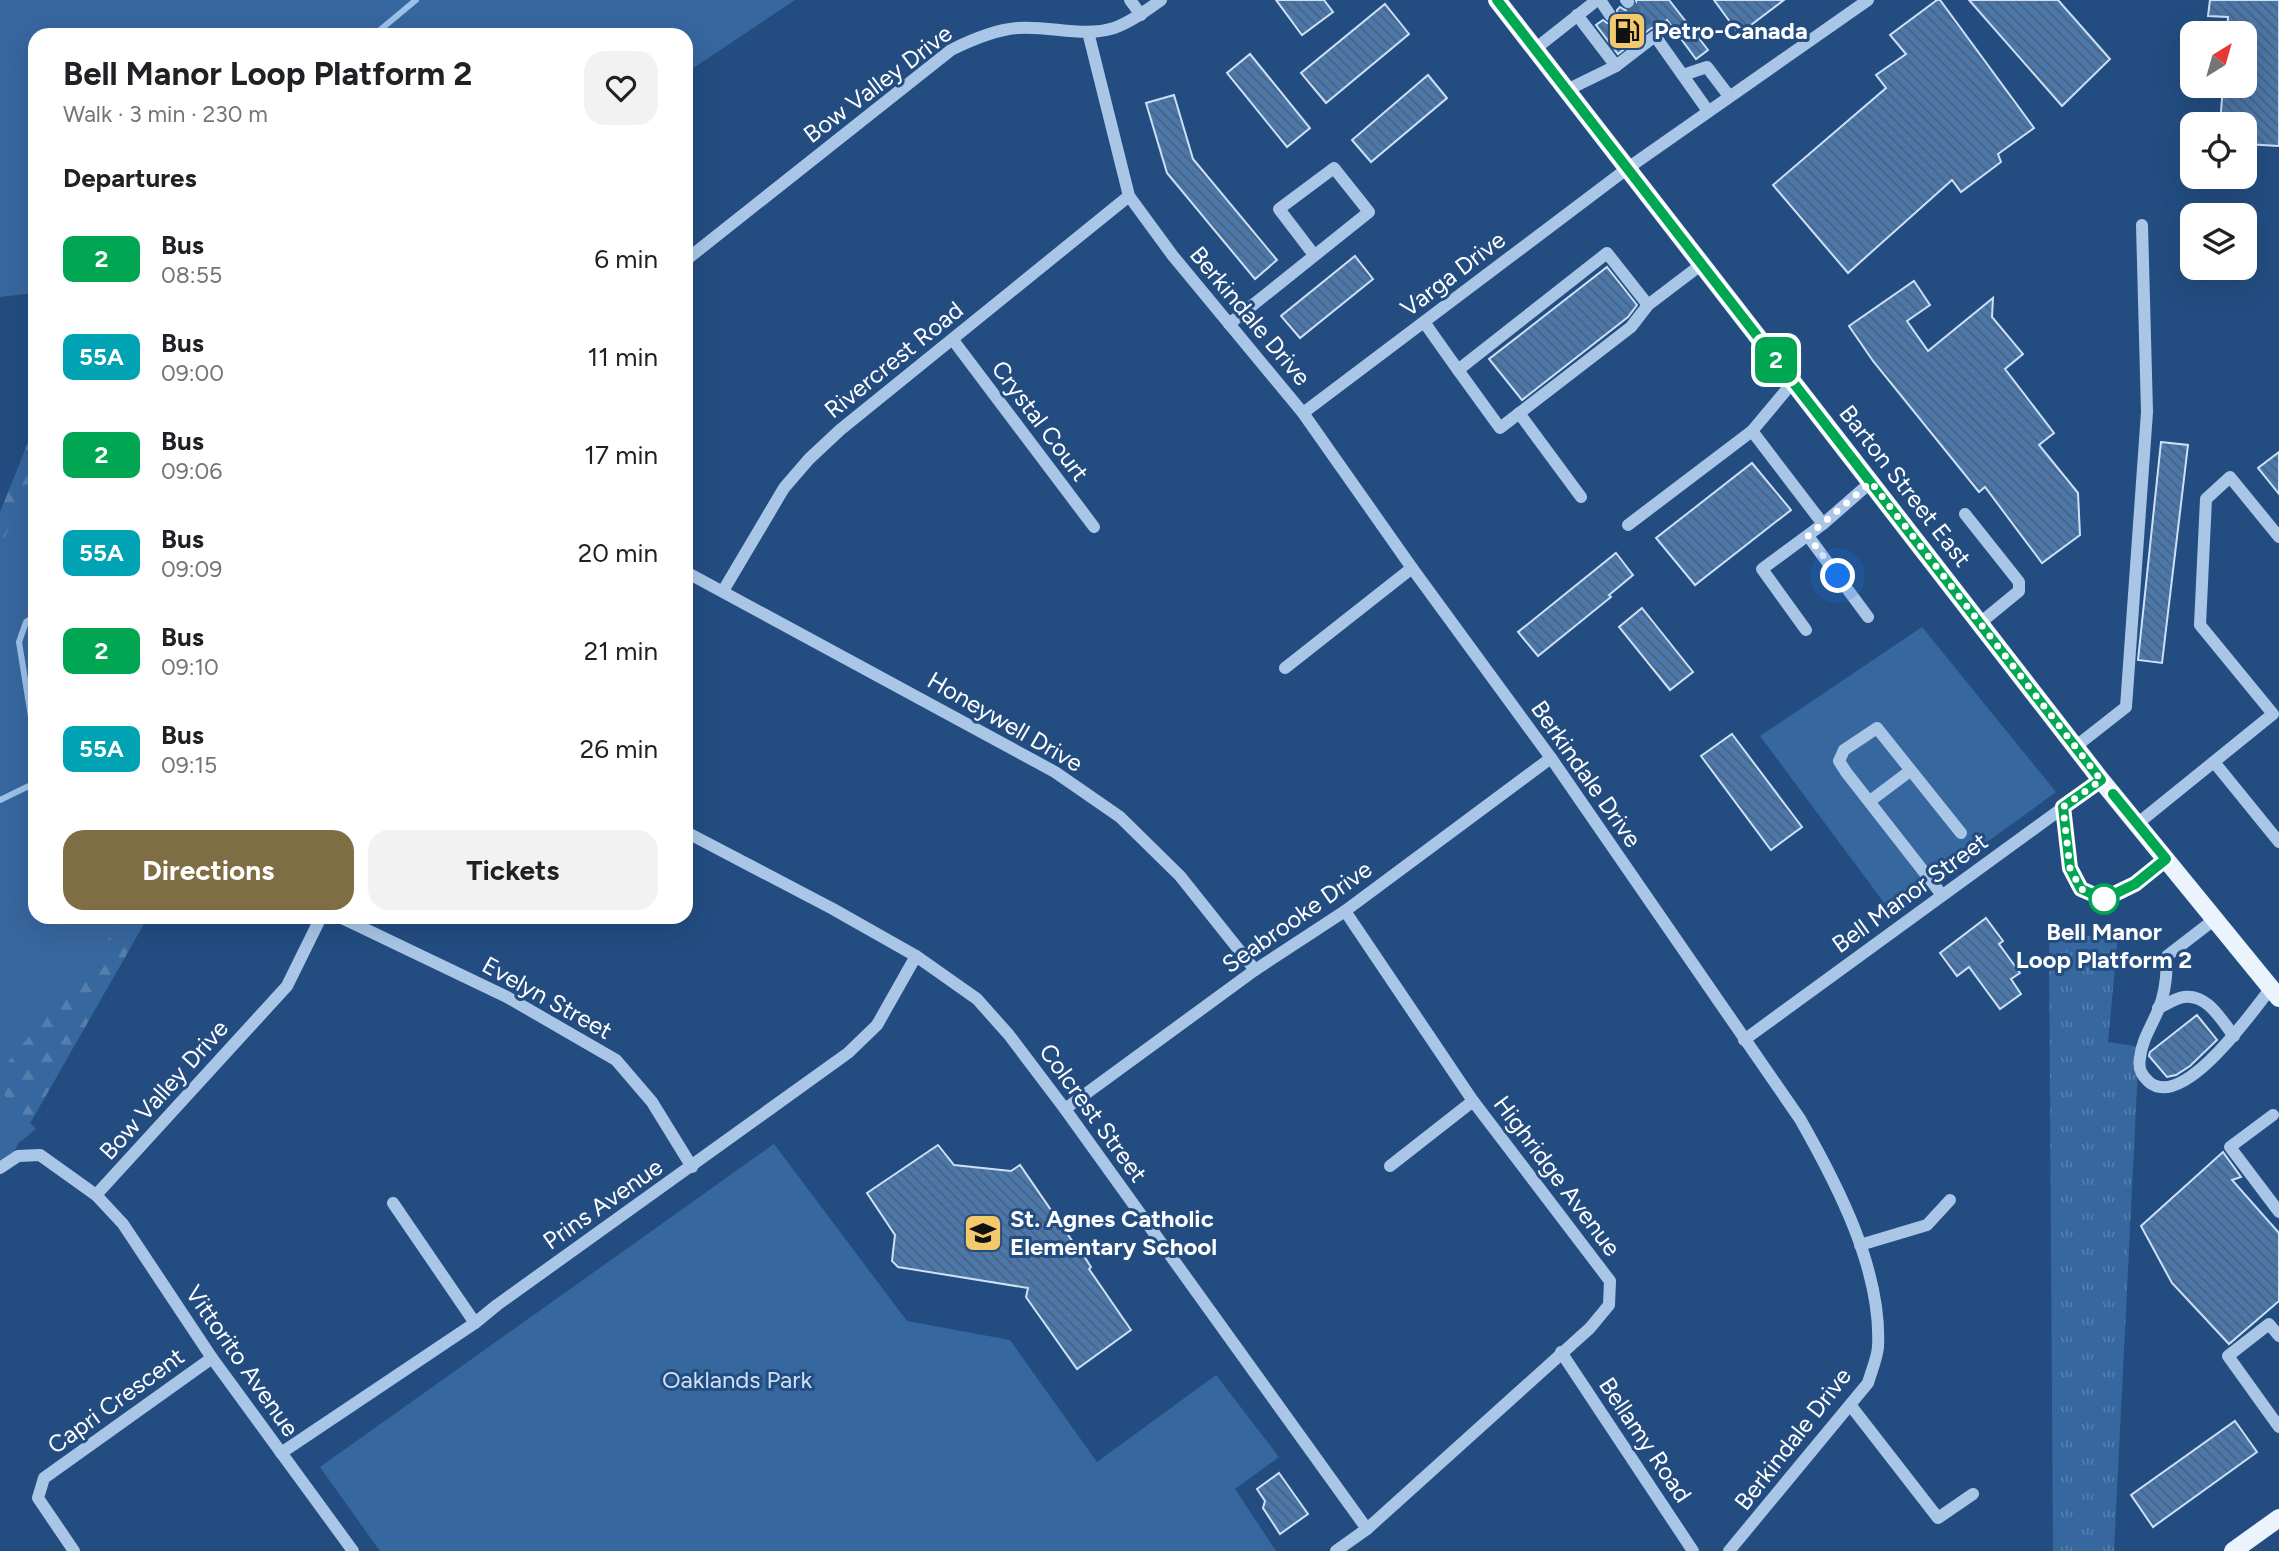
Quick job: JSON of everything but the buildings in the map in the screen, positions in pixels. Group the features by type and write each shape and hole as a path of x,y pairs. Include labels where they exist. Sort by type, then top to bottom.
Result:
{"main road":[{"name":"Barton Street East","path":"1497,0 2101,780 2275,993"},
{"path":"2233,1551 2279,1518"}],"street":[{"path":"1130,0 1141,15"},
{"name":"Bow Valley Drive","path":"693,254 951,50 973,39 1017,28 1088,32 1114,28 1141,15 1161,0"},
{"path":"1535,49 1598,0 1610,15"},
{"name":"Varga Drive","path":"1303,413 1628,168 1868,0"},
{"path":"1577,15 1616,66"},
{"name":"Berkindale Drive","path":"1088,32 1129,196 1173,256 1303,413 1551,758 1800,1119 1824,1163 1860,1245 1876,1308 1878,1349 1868,1383 1729,1551"},
{"path":"1567,90 1616,66 1653,33 1708,111"},
{"path":"1683,75 1707,67 1729,96"},
{"path":"1229,324 1369,212 1334,168 1279,209 1314,255"},
{"name":"Rivercrest Road","path":"723,591 784,488 809,458 1129,196"},
{"path":"2076,747 2126,707 2147,412 2142,225"},
{"path":"1458,370 1607,253 1648,306"},
{"path":"1423,322 1500,428 1631,327 1648,306 1702,264"},
{"name":"Crystal Court","path":"953,340 1094,527"},
{"path":"1628,525 1752,431 1793,382"},
{"path":"1519,413 1581,498"},
{"path":"1752,431 1824,524"},
{"path":"2137,824 2276,712 2200,625 2206,499 2230,477 2279,537"},
{"path":"1806,631 1762,569 1824,524 1871,482"},
{"path":"1965,514 2019,582 2019,591 1980,623"},
{"path":"1808,536 1868,617"},
{"path":"1285,668 1412,568"},
{"name":"Honeywell Drive","path":"693,576 1055,772 1120,817 1180,876 1255,970"},
{"path":"1942,895 1846,772 1839,761 1844,750 1877,728 1961,833"},
{"name":"Seabrooke Drive","path":"1066,1109 1255,970 1345,911 1551,758"},
{"path":"2214,762 2279,842"},
{"path":"1870,801 1910,771"},
{"name":"Bell Manor Street","path":"1744,1040 2101,780"},
{"path":"2063,807 2070,868 2081,889 2104,899 2135,884 2166,859"},
{"name":"Colcrest Street","path":"693,836 833,909 916,957 977,999 1009,1035 1066,1109 1367,1529"},
{"name":"Highridge Avenue","path":"1336,1551 1367,1529 1590,1328 1609,1305 1610,1281 1473,1101 1345,911"},
{"path":"2215,919 2167,956 2162,1001 2146,1032 2139,1060 2141,1074 2152,1084 2165,1088 2177,1085 2197,1072 2275,993"},
{"name":"Bow Valley Drive","path":"0,1168 18,1156 40,1155 96,1195 287,986 318,924"},
{"name":"Evelyn Street","path":"355,924 507,997 616,1060 652,1102 692,1167"},
{"name":"Prins Avenue","path":"281,1453 475,1323 848,1053 877,1025 916,957"},
{"path":"2158,1008 2183,997 2199,998 2210,1005 2234,1036"},
{"path":"1390,1166 1473,1101"},
{"path":"2277,1116 2230,1147 2279,1212"},
{"name":"Vittorito Avenue","path":"96,1195 122,1224 212,1358 353,1551"},
{"path":"1860,1245 1927,1225 1950,1200"},
{"path":"393,1203 475,1323"},
{"path":"2279,1336 2274,1320 2228,1356 2279,1427"},
{"name":"Bellamy Road","path":"1561,1353 1693,1551"},
{"name":"Capri Crescent","path":"74,1551 38,1498 44,1478 212,1358"},
{"path":"1851,1406 1938,1518 1973,1494"}],"green space":[{"path":"0,0 795,0 693,68 693,28 28,28 28,294 0,297"},
{"path":"28,442 28,924 144,924 8,1162 0,1170 0,512"},
{"path":"28,485 28,924 120,924 0,1072 0,547"},
{"path":"1922,627 2056,792 1891,912 1760,736"},
{"path":"2049,936 2118,936 2108,1042 2139,1047 2114,1551 2053,1551"},
{"path":"0,1090 36,1129 0,1158"},
{"name":"Oaklands Park","path":"774,1144 907,1321 1010,1340 1097,1462 1216,1375 1279,1457 1235,1489 1276,1551 380,1551 320,1467"}],"waterway":[{"path":"382,28 416,0"},
{"path":"28,621 19,642 28,698"},
{"path":"0,800 28,786"}],"tunnel":[{"path":"1628,2 1650,30"},
{"path":"1610,15 1632,44"}],"bus line":[{"name":"2","path":"1497,0 2101,780 2063,807 2070,868 2081,889 2104,899 2135,884 2166,859 2113,794"}],"place":[{"name":"Petro-Canada","path":"1627,31"},
{"name":"Bell Manor Loop Platform 2","path":"2104,899"},
{"name":"St. Agnes Catholic Elementary School","path":"983,1233"}],"route":[{"path":"1838,576 1808,536 1871,482 2101,780 2063,807 2070,868 2081,889 2104,899"}]}
